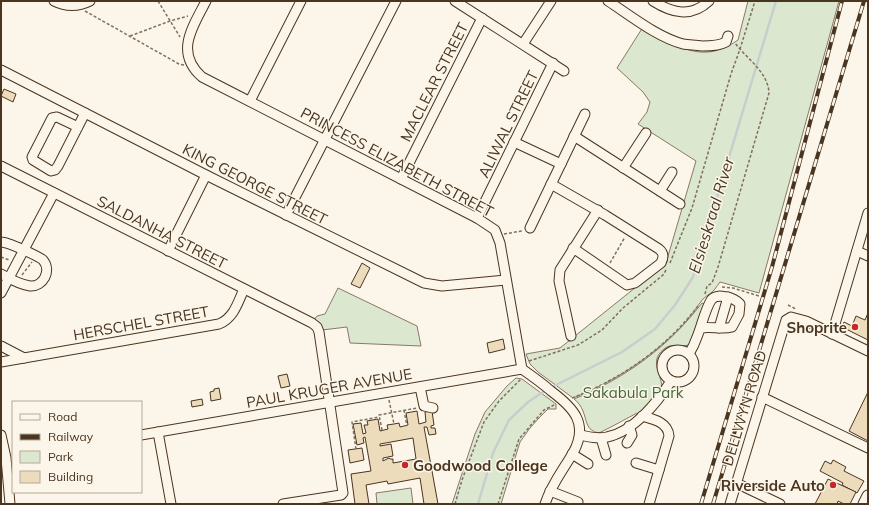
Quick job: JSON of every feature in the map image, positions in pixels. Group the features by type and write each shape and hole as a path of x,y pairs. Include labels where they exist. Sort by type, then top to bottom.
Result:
{"main road":[{"path":"864,504 868,496"}],"street":[{"path":"54,1 63,5 75,6 90,1"},
{"path":"250,100 302,1"},
{"path":"286,215 396,1"},
{"path":"455,1 564,71"},
{"path":"523,44 551,1"},
{"path":"608,1 646,26 673,40 685,44 704,46 718,45 726,42 728,36"},
{"path":"653,1 669,10 686,12 701,7 709,1"},
{"path":"188,54 188,38 203,2"},
{"name":"MACLEAR STREET","path":"401,179 482,18"},
{"name":"PRINCESS ELIZABETH STREET","path":"188,54 194,68 202,77 250,100 477,218 495,230 498,235 524,369"},
{"name":"ALIWAL STREET","path":"477,218 553,63"},
{"name":"KING GEORGE STREET","path":"1,70 206,175 424,283 442,286 506,280"},
{"path":"78,127 54,117 32,157 33,160 51,171 55,170 86,113"},
{"path":"530,228 585,114"},
{"path":"623,168 646,133"},
{"path":"574,136 680,204"},
{"path":"514,142 561,164"},
{"name":"SALDANHA STREET","path":"1,166 312,323 317,327 319,332 330,403"},
{"path":"660,191 672,172"},
{"path":"168,251 206,175"},
{"path":"551,184 630,230 662,251 664,255 663,260 635,283 630,285 622,282 573,248"},
{"path":"1,293 54,193"},
{"path":"571,336 559,275 562,265 598,210"},
{"path":"868,213 832,334 868,352"},
{"path":"1,242 7,243 37,256 43,261 47,270 42,281 38,284 30,286 9,278"},
{"path":"857,251 868,256"},
{"name":"HERSCHEL STREET","path":"1,362 219,324 225,321 232,314 244,289"},
{"path":"689,354 712,299 718,296 728,297 736,300 740,304 739,314 732,326 725,328 700,328"},
{"path":"719,328 728,297"},
{"name":"DELLWYN ROAD","path":"730,504 786,320 791,317 798,318 832,334"},
{"path":"1,346 24,358"},
{"path":"678,350 689,354 694,364 692,375 680,383 665,378 661,366 662,360 666,354 678,350"},
{"path":"524,369 565,401 576,415 579,423 580,435 576,446 550,491 545,504"},
{"name":"PAUL KRUGER AVENUE","path":"142,435 524,369"},
{"path":"580,435 600,438 612,436 630,426 659,399 671,381"},
{"path":"420,387 428,407"},
{"path":"762,397 868,448"},
{"path":"283,504 341,495 343,491 330,403"},
{"path":"642,416 659,422 667,428 668,433 649,504"},
{"path":"627,443 632,435 630,426"},
{"path":"158,432 171,504"},
{"path":"1,435 7,458 10,504"},
{"path":"600,438 606,454"},
{"path":"572,454 588,464"},
{"path":"636,463 659,470"},
{"path":"736,483 780,504"},
{"path":"550,491 578,502"}],"path":[{"path":"158,1 188,54"},
{"path":"455,504 462,480 484,422 524,369 578,345 602,330 623,308 663,275 672,261 692,208 729,81 755,1"},
{"path":"75,6 179,64 194,68"},
{"path":"130,36 170,21 192,16 197,19"},
{"path":"703,299 707,286 712,283 718,267 769,93 768,84 755,64 728,36"},
{"path":"498,235 530,228"},
{"path":"605,270 630,230"},
{"path":"9,278 37,256"},
{"path":"722,287 733,288 759,296"},
{"path":"498,504 519,439 544,410 604,384 646,357 676,332 702,301"},
{"path":"389,398 394,424"},
{"path":"356,449 352,422 404,410 428,407"},
{"path":"404,410 407,426"},
{"path":"379,417 382,430"}],"green space":[{"path":"748,1 839,1 759,293 720,282 714,290 703,299 683,325 658,348 632,368 588,392 573,398 538,372 530,364 526,354 560,348 666,263 696,161 638,124 647,112 650,102 643,92 617,68 643,27 678,46 689,50 701,52 725,48 738,40"},
{"path":"338,288 417,326 421,346 350,343 347,327 322,330 314,320 317,316 325,314"},
{"name":"Sakabula Park","path":"702,303 707,305 691,344 685,346 673,345 667,347 657,357 656,363 662,384 661,389 654,399 639,415 637,413 599,433 589,428 581,407 574,399 593,391 645,360 675,334"},
{"path":"516,378 522,379 556,404 556,409 548,409 530,428 520,442 501,504 452,504 475,434 485,412 507,386"},
{"path":"411,488 413,504 377,504 376,493"}],"building":[{"path":"4,89 16,94 13,102 1,96"},
{"path":"362,263 370,268 360,288 351,284"},
{"name":"Shoprite","path":"868,313 868,340 842,327 844,322 852,326 856,316 865,320"},
{"path":"503,339 505,349 489,353 487,343"},
{"path":"287,374 290,386 281,388 278,376"},
{"path":"219,388 221,399 211,401 210,392"},
{"path":"868,392 868,441 849,431"},
{"path":"202,399 203,405 192,407 191,401"},
{"path":"417,411 419,424 426,422 425,412 432,411 434,425 431,426 431,428 435,428 436,434 429,435 427,427 424,427 438,504 424,504 420,478 388,484 387,481 366,485 369,504 355,504 351,474 371,471 365,437 363,438 364,443 357,445 353,424 361,423 363,434 366,433 364,425 368,425 367,421 378,419 380,431 388,429 387,425 399,423 400,427 408,425 406,413","holes":["413,438 416,459 393,463 393,459 389,458 383,461 383,458 393,456 391,444 380,446 380,444"]},
{"path":"362,448 364,460 350,463 348,450"},
{"path":"833,460 846,467 844,471 864,481 857,493 842,485 843,483 820,471 825,461 831,464"},
{"name":"Riverside Auto","path":"828,479 856,492 850,504 844,504 838,501 837,504 815,504"}],"waterway":[{"name":"Elsieskraal River","path":"550,388 622,352 655,329 675,305 693,277 776,1"},
{"name":"Elsieskraal River","path":"478,504 493,453 509,420 528,402 546,390"}],"railway":[{"path":"701,504 772,267 842,1"},
{"path":"713,504 864,1"}],"place":[{"name":"Shoprite","path":"855,327"},
{"name":"Goodwood College","path":"405,465"},
{"name":"Riverside Auto","path":"833,485"}]}
